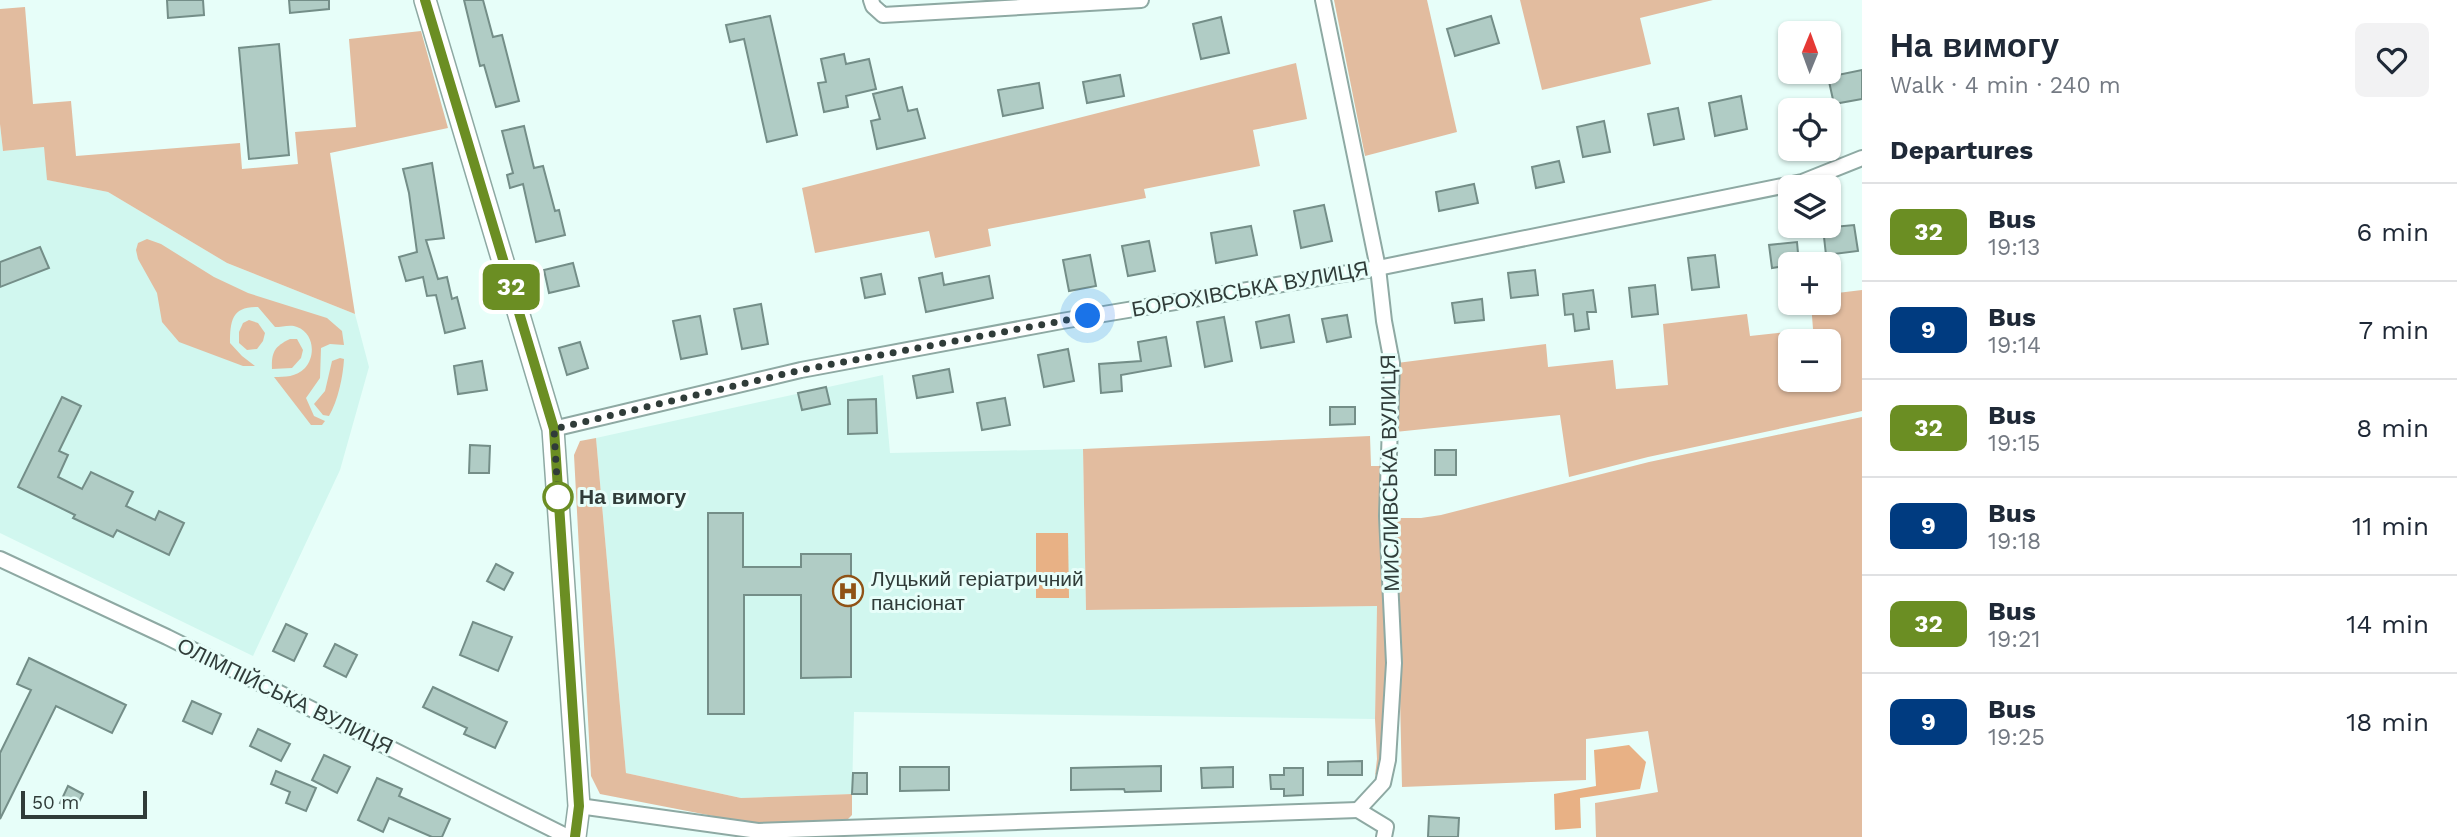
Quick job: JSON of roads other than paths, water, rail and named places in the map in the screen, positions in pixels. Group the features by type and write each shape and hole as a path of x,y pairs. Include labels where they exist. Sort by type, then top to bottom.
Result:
{"street":[{"path":"425,0 554,429 579,806 575,837"},
{"path":"871,0 873,6 883,15 1141,0"},
{"name":"МИСЛИВСЬКА ВУЛИЦЯ","path":"1323,0 1378,268 1392,363 1387,516 1394,663 1388,760 1383,783 1358,810"},
{"name":"БОРОХІВСЬКА ВУЛИЦЯ","path":"554,429 801,370 1062,321 1378,268 1802,182 1862,158"},
{"name":"ОЛІМПІЙСЬКА ВУЛИЦЯ","path":"0,559 167,637 568,837"},
{"path":"579,806 758,831 1358,810 1386,827 1384,837"}],"place":[{"name":"На вимогу","path":"558,497"},
{"name":"Луцький геріатричний пансіонат","path":"848,591"}]}
